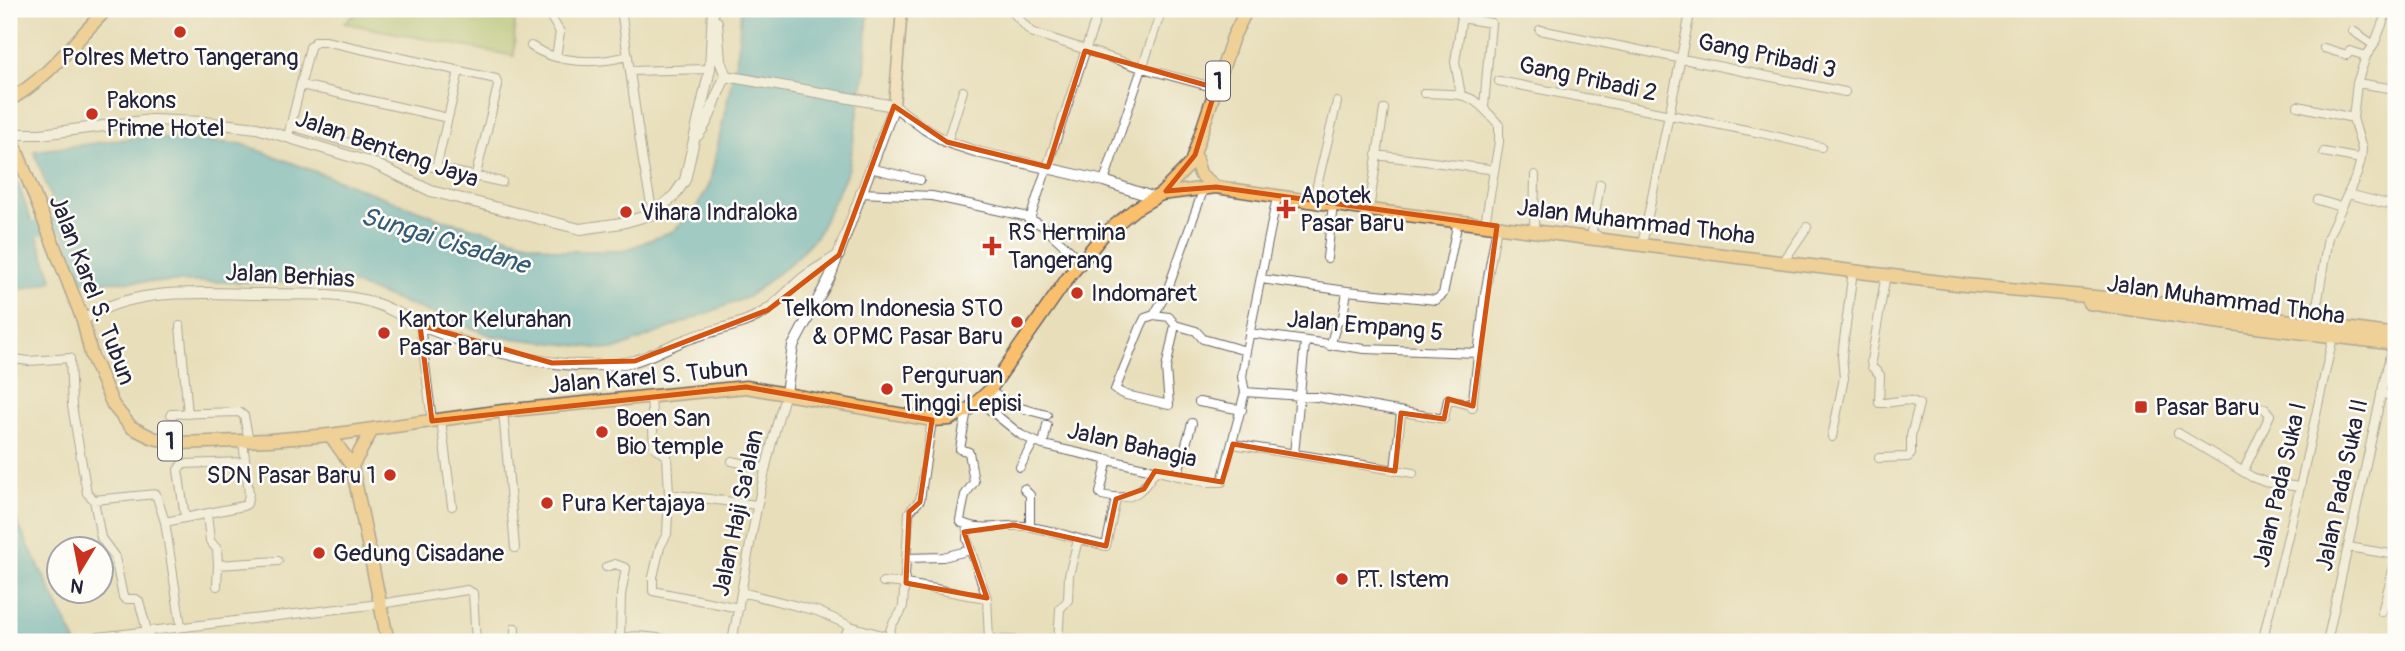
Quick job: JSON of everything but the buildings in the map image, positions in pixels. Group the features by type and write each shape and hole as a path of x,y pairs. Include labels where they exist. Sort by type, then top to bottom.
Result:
{"main road":[{"path":"9,100 51,67 107,9"},
{"path":"894,106 902,9"},
{"name":"1","path":"1158,196 1173,183 1195,155 1233,37 1247,9"},
{"name":"Jalan Karel S. Tubun","path":"9,133 83,320 91,354 113,405 131,427 153,438 177,443 330,435 502,411 746,387 932,421 950,419 967,410 989,391 1081,261 1103,235 1135,209 1158,196"},
{"path":"1195,155 1200,174 1210,187"},
{"name":"Jalan Muhammad Thoha","path":"1158,196 1210,187 1642,245 2052,293 2099,296 2395,340"},
{"name":"Jalan Muhammad Thoha","path":"2314,329 2333,337 2395,340"},
{"path":"352,466 372,430"},
{"path":"330,435 352,466 388,642"}],"street":[{"path":"550,9 552,19 560,32 556,57"},
{"path":"621,9 653,214"},
{"path":"714,9 719,29 720,61 728,77"},
{"name":"Jalan Benteng Jaya","path":"9,133 41,134 151,120 203,122 289,131 375,164 431,191 580,229 622,223 653,214 674,196 685,180 710,69 714,9"},
{"path":"1010,9 1031,33 1216,88"},
{"path":"1030,219 1099,9"},
{"path":"1104,181 1162,9"},
{"path":"1642,245 1691,9"},
{"path":"2368,9 2396,18"},
{"path":"1461,95 1455,62 1462,13 1491,23 1484,107"},
{"path":"2314,329 2328,237 2357,174 2361,159 2362,149 2353,118 2357,83 2366,56 2374,45 2387,13"},
{"name":"Gang Pribadi 3","path":"1540,30 1845,92"},
{"path":"2353,31 2374,45"},
{"path":"475,178 498,82 496,79 325,41 316,41 310,47 289,131 475,178 502,182"},
{"path":"531,46 556,57 604,62 628,56"},
{"path":"2324,48 2347,55 2350,51 2366,56"},
{"path":"631,71 710,69"},
{"path":"436,168 459,71"},
{"path":"728,77 894,106 947,142 981,153 1048,167 1158,196"},
{"path":"695,138 706,125 717,92 728,77"},
{"name":"Gang Pribadi 2","path":"1499,81 1821,147"},
{"path":"2357,83 2389,88"},
{"path":"301,85 448,118"},
{"path":"947,142 963,91"},
{"path":"1245,393 1317,397 1444,419 1448,399 1473,407 1499,125 1478,100 1461,95 1424,93"},
{"path":"1313,202 1337,102"},
{"path":"786,393 793,345 839,256 894,106"},
{"path":"2298,106 2353,118"},
{"path":"1369,210 1384,108"},
{"path":"2324,152 2361,159"},
{"path":"1376,155 1489,169 1493,172"},
{"path":"870,167 920,180"},
{"path":"1534,230 1535,175"},
{"path":"1599,239 1598,235 1592,232 1600,184"},
{"path":"1154,315 1166,294 1210,187"},
{"path":"860,193 932,196 1030,219 1043,226 1081,261"},
{"path":"2348,194 2391,205"},
{"name":"Jalan Bahagia","path":"979,401 1021,435 1038,443 1177,476 1206,482 1222,482 1242,410 1245,393 1242,377 1246,351 1277,197"},
{"path":"2318,200 2341,206"},
{"path":"1327,258 1333,204"},
{"path":"1261,279 1347,292 1436,300 1443,294 1458,221"},
{"path":"1783,262 1807,227"},
{"name":"Jalan Berhias","path":"83,320 110,306 159,295 188,292 358,298 376,303 420,325 496,351 552,363 592,364 635,360 691,337 750,320 768,310 803,279 839,256"},
{"path":"1832,437 1843,378 1842,356 1853,270"},
{"path":"1879,458 1908,457 1911,454 1911,436 1919,404 1916,401 1897,400 1890,404 1880,403 1880,374 1872,367 1871,361 1886,274"},
{"path":"1331,346 1337,323 1343,317 1347,292"},
{"path":"1175,325 1166,369 1169,405 1115,390 1145,318 1154,315 1169,317 1175,325 1196,331 1203,340 1246,351"},
{"path":"420,325 424,370 437,420 452,506"},
{"path":"180,326 188,414"},
{"name":"Jalan Empang 5","path":"1249,334 1331,346 1478,353"},
{"name":"Jalan Pada Suka I","path":"2262,642 2333,337"},
{"name":"Jalan Pada Suka II","path":"2327,642 2395,340"},
{"path":"1294,454 1305,343"},
{"path":"15,359 29,361 70,358 74,420 87,493 94,500 101,538 115,557 123,597 136,598 139,601 150,642"},
{"path":"989,391 1017,407 1047,415"},
{"name":"Jalan Haji Sa'alan","path":"732,642 764,468 786,393"},
{"path":"2381,393 2396,398"},
{"path":"651,396 654,447 667,456 669,494 667,534 660,547 653,577 653,591 738,608"},
{"path":"1199,402 1242,410"},
{"path":"2243,472 2270,415 2265,409 2252,404"},
{"path":"967,410 960,449 969,452 974,479 965,495 960,520 962,523 984,529 1014,525 1030,527 1106,546 1116,499"},
{"path":"502,411 515,548"},
{"path":"165,522 247,504 248,494 244,416 239,412 171,414"},
{"path":"1395,471 1402,413"},
{"path":"741,593 817,611 893,640 892,622 902,612 906,583 909,512 920,500 932,421"},
{"path":"1177,476 1192,423"},
{"path":"1020,467 1038,443 1047,425"},
{"path":"2178,433 2264,482 2300,487"},
{"path":"1233,444 1413,473"},
{"path":"1108,459 1100,494 1116,499 1137,494 1144,489 1155,471"},
{"path":"732,461 764,468"},
{"path":"185,517 178,470 182,464 245,462"},
{"path":"1024,489 1030,495 1030,527"},
{"path":"94,500 156,494 165,522 181,626"},
{"path":"669,494 757,505"},
{"path":"207,514 210,541 216,549 217,586"},
{"path":"968,525 967,539 987,598 989,639"},
{"path":"1059,642 1060,609 1068,600 1069,575 1078,540"},
{"path":"2348,547 2396,557 2382,612"},
{"path":"906,558 943,557 971,550"},
{"path":"218,565 278,561"},
{"path":"606,567 615,564 626,568 621,595 619,641 634,636 685,642"},
{"path":"883,582 906,583 956,595 987,598"},
{"path":"90,638 380,604 471,590 477,642"},
{"path":"841,642 850,625"},
{"path":"515,628 515,642"},
{"path":"973,642 989,639 1043,642"}],"highlighted area":[{"path":"1085,51 1216,88 1195,155 1166,191 1216,187 1497,226 1473,406 1448,399 1444,419 1401,413 1395,471 1233,444 1222,482 1155,471 1144,489 1116,499 1106,546 1014,525 964,532 987,598 906,583 909,512 920,502 932,420 746,387 432,421 420,325 552,363 635,361 768,310 839,255 894,106 947,142 1048,167"}],"green space":[{"path":"362,9 515,9 514,56 344,23"}],"water":[{"path":"741,9 868,9 865,71 849,168 818,234 793,261 748,297 614,350 493,336 351,283 81,281 34,151 142,137 242,144 441,219 562,251 623,251 673,231 693,213 709,186 738,51"},
{"path":"9,163 53,281 9,292"},
{"path":"9,506 46,581 46,606 58,606 76,642 9,642"}],"waterway":[{"name":"Sungai Cisadane","path":"9,235 79,219"}],"place":[{"name":"Polres Metro Tangerang","path":"180,32"},
{"name":"Pakons Prime Hotel","path":"92,114"},
{"name":"Apotek Pasar Baru","path":"1286,209"},
{"name":"Vihara Indraloka","path":"626,212"},
{"name":"RS Hermina Tangerang","path":"992,246"},
{"name":"Indomaret","path":"1077,293"},
{"name":"Telkom Indonesia STO & OPMC Pasar Baru","path":"1017,322"},
{"name":"Kantor Kelurahan Pasar Baru","path":"384,333"},
{"name":"Perguruan Tinggi Lepisi","path":"887,389"},
{"name":"Pasar Baru","path":"2141,407"},
{"name":"Boen San Bio temple","path":"602,432"},
{"name":"SDN Pasar Baru 1","path":"390,475"},
{"name":"Pura Kertajaya","path":"547,503"},
{"name":"Gedung Cisadane","path":"319,553"},
{"name":"P.T. Istem","path":"1342,579"}]}
